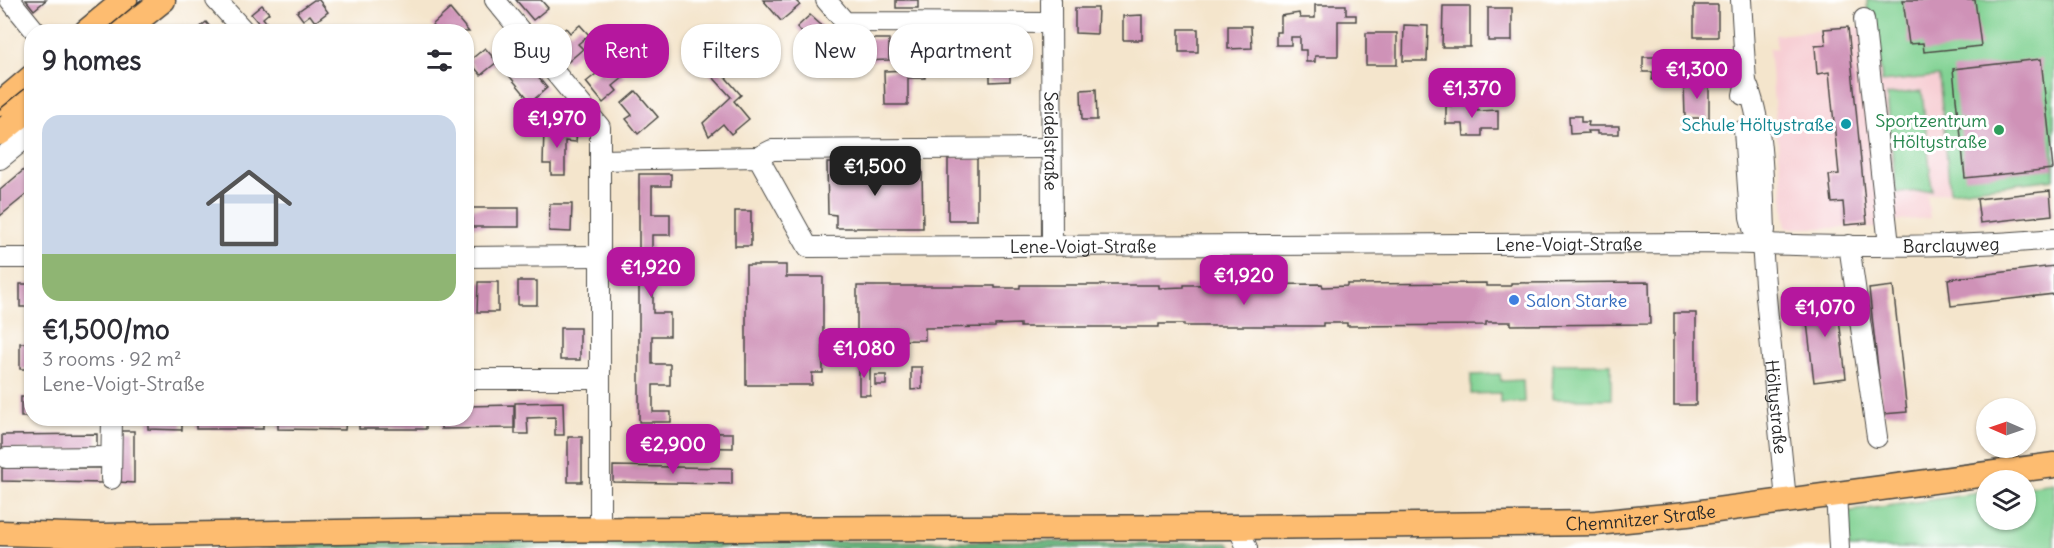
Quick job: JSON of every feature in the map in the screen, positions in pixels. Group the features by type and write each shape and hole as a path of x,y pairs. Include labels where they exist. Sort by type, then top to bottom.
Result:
{"main road":[{"path":"133,24 163,0"},
{"path":"96,24 123,1"},
{"path":"0,104 24,84"},
{"path":"0,133 24,114"},
{"name":"Chemnitzer Straße","path":"0,533 122,542 426,539 600,530 1242,538 1596,523 2054,465"}],"street":[{"path":"10,0 30,24"},
{"path":"216,0 238,24"},
{"path":"495,0 600,127 600,530"},
{"path":"826,0 846,22 1050,23"},
{"name":"Seidelstraße","path":"1051,0 1052,245"},
{"name":"Höltystraße","path":"1741,0 1746,82 1752,95 1757,128 1766,230 1762,244 1786,500"},
{"path":"1864,19 1889,245"},
{"path":"0,159 24,140"},
{"path":"600,160 758,157 772,150 1050,148"},
{"name":"Lene-Voigt-Straße","path":"758,157 808,247 1762,244"},
{"name":"Barclayweg","path":"1762,244 2014,243 2054,239"},
{"path":"1849,245 1877,437"},
{"path":"474,257 600,256"},
{"path":"0,258 24,258"},
{"path":"474,379 600,379"},
{"path":"111,478 112,426"},
{"path":"6,458 111,457"},
{"path":"1836,493 1839,548"}],"shaded area":[{"path":"1875,25 1939,76 1950,192 1927,195 1930,218 1884,222 1884,228 1786,228 1769,49 1777,48 1775,35"}],"green space":[{"name":"Sportzentrum Höltystraße","path":"1867,0 2054,0 2054,179 1950,192 1939,76 1882,82 1875,25 1868,25"},
{"path":"1922,91 1932,190 1896,193 1887,95"},
{"path":"1553,364 1611,364 1611,399 1552,399"},
{"path":"1500,374 1501,381 1523,380 1524,402 1500,403 1500,393 1471,394 1471,375"},
{"path":"2054,483 2054,548 1849,548 1846,512 1976,493 1976,530 2036,530 2036,485"},
{"path":"1029,541 1138,544 1228,543 1232,548 257,548 335,543"}],"building":[{"path":"26,0 46,0 34,10"},
{"path":"314,0 319,0 328,12 315,22 310,15 303,20 297,12"},
{"path":"516,0 541,0 548,8 533,20"},
{"path":"763,0 795,0 800,5 781,21"},
{"path":"896,0 918,0 918,8 896,8"},
{"path":"1903,0 1975,0 1981,46 1924,52 1923,43 1909,44"},
{"path":"262,5 269,13 263,18 268,24 259,24 251,14"},
{"path":"1315,5 1346,5 1346,15 1356,15 1356,21 1338,21 1338,56 1315,56 1315,62 1306,62 1306,50 1300,50 1300,37 1291,37 1291,45 1276,45 1276,32 1281,32 1281,16 1299,13 1300,18 1315,18"},
{"path":"1694,5 1718,5 1718,37 1694,37"},
{"path":"1443,6 1470,6 1470,47 1442,47"},
{"path":"1075,8 1098,8 1097,34 1075,33"},
{"path":"1488,8 1512,8 1512,41 1488,41"},
{"path":"450,9 462,24 433,24"},
{"path":"810,15 820,24 800,24"},
{"path":"1142,15 1142,40 1123,40 1123,16"},
{"path":"580,25 584,29 584,39 578,44 583,49 572,59 572,31"},
{"path":"1404,25 1428,26 1427,61 1403,61"},
{"path":"1228,26 1251,26 1252,48 1228,49"},
{"name":"Schule Höltystraße","path":"1848,27 1867,223 1845,225 1843,202 1832,203 1829,175 1839,174 1829,72 1817,74 1815,46 1826,45 1824,29"},
{"path":"1179,29 1198,29 1198,52 1179,52"},
{"path":"1366,33 1397,33 1397,65 1366,65"},
{"path":"877,39 889,39 889,60 877,60"},
{"path":"485,48 492,56 492,66 481,75 474,67 474,57"},
{"path":"1643,57 1660,57 1659,80 1652,80 1653,72 1643,72"},
{"path":"2041,59 2053,169 1965,178 1960,127 1963,127 1962,118 1958,118 1953,69"},
{"path":"884,71 889,71 889,78 908,78 908,105 885,105"},
{"path":"511,78 539,78 547,88 531,102"},
{"path":"591,78 623,78 613,86 617,91 603,103 586,82"},
{"path":"714,78 726,78 741,95 734,101 749,119 731,134 723,124 709,136 703,123 731,97"},
{"path":"990,78 1010,78 1010,81 990,82"},
{"path":"1684,83 1709,83 1709,118 1685,118"},
{"path":"1096,89 1097,120 1082,120 1081,90"},
{"path":"636,91 658,117 638,134 626,119 632,115 622,103"},
{"path":"1477,105 1477,111 1498,110 1498,129 1482,129 1482,136 1464,136 1463,124 1446,124 1446,106"},
{"path":"1569,116 1581,116 1581,122 1589,122 1588,126 1619,126 1619,134 1597,134 1597,131 1587,131 1588,133 1570,134"},
{"path":"544,129 577,130 576,142 565,141 565,175 551,175 551,164 543,164"},
{"path":"948,157 977,158 977,220 948,220"},
{"path":"827,163 850,163 850,166 907,166 907,171 922,171 923,228 836,228 836,215 828,214"},
{"path":"24,170 24,196 0,216 0,190"},
{"path":"639,174 671,174 671,186 652,186 652,214 670,214 670,235 652,235 652,264 671,264 671,285 653,285 653,313 670,313 670,336 652,336 652,364 670,364 670,385 653,385 653,412 671,412 671,422 639,422"},
{"path":"2050,191 2052,215 1980,223 1977,199"},
{"path":"550,204 572,204 571,232 549,231"},
{"path":"474,208 519,208 519,227 474,227"},
{"path":"735,211 751,211 751,246 735,246"},
{"path":"746,265 786,265 786,277 823,277 823,373 812,373 812,385 746,385"},
{"path":"2054,266 2054,294 1951,306 1948,279"},
{"path":"518,281 537,281 537,305 518,305"},
{"path":"478,282 498,282 498,312 477,312"},
{"path":"1649,282 1650,324 1511,325 1511,322 1486,322 1486,325 1347,326 1347,323 1323,323 1323,326 1159,324 1159,327 1020,327 1020,324 995,325 995,327 925,328 925,340 857,341 857,286 1020,288 1020,285 1159,285 1159,288 1184,287 1184,285 1322,284 1323,287 1347,286 1347,284 1486,283 1486,286 1511,286 1511,283"},
{"path":"20,284 24,284 24,307 20,307"},
{"path":"1893,286 1907,412 1883,414 1869,289"},
{"path":"1836,293 1846,378 1814,382 1804,297"},
{"path":"1674,313 1696,313 1696,405 1674,405"},
{"path":"560,328 580,328 580,360 560,360"},
{"path":"20,343 24,343 24,369 20,369"},
{"path":"859,363 870,363 870,395 859,395"},
{"path":"911,367 922,367 922,389 911,390"},
{"path":"875,375 886,375 886,385 875,385"},
{"path":"21,397 24,397 24,417 21,417"},
{"path":"563,402 564,435 555,435 555,417 527,418 528,434 515,434 515,403"},
{"path":"514,405 514,428 441,429 441,426 474,426 474,406"},
{"path":"148,426 182,426 182,430 148,429"},
{"path":"196,426 263,426 263,429 196,429"},
{"path":"278,426 345,426 345,430 278,429"},
{"path":"359,426 426,426 426,429 359,429"},
{"path":"119,431 134,431 134,483 118,482"},
{"path":"630,432 733,433 733,448 630,446"},
{"path":"97,434 97,450 2,450 2,435"},
{"path":"568,437 582,437 582,482 568,482"},
{"path":"613,466 732,468 732,484 613,482"},
{"path":"2,468 103,468 103,483 2,481"}],"tram line":[{"path":"112,24 141,0"},
{"path":"0,109 24,90"}],"place":[{"name":"Schule Höltystraße","path":"1846,124"},
{"name":"Sportzentrum Höltystraße","path":"1999,130"},
{"name":"Salon Starke","path":"1514,300"}]}
